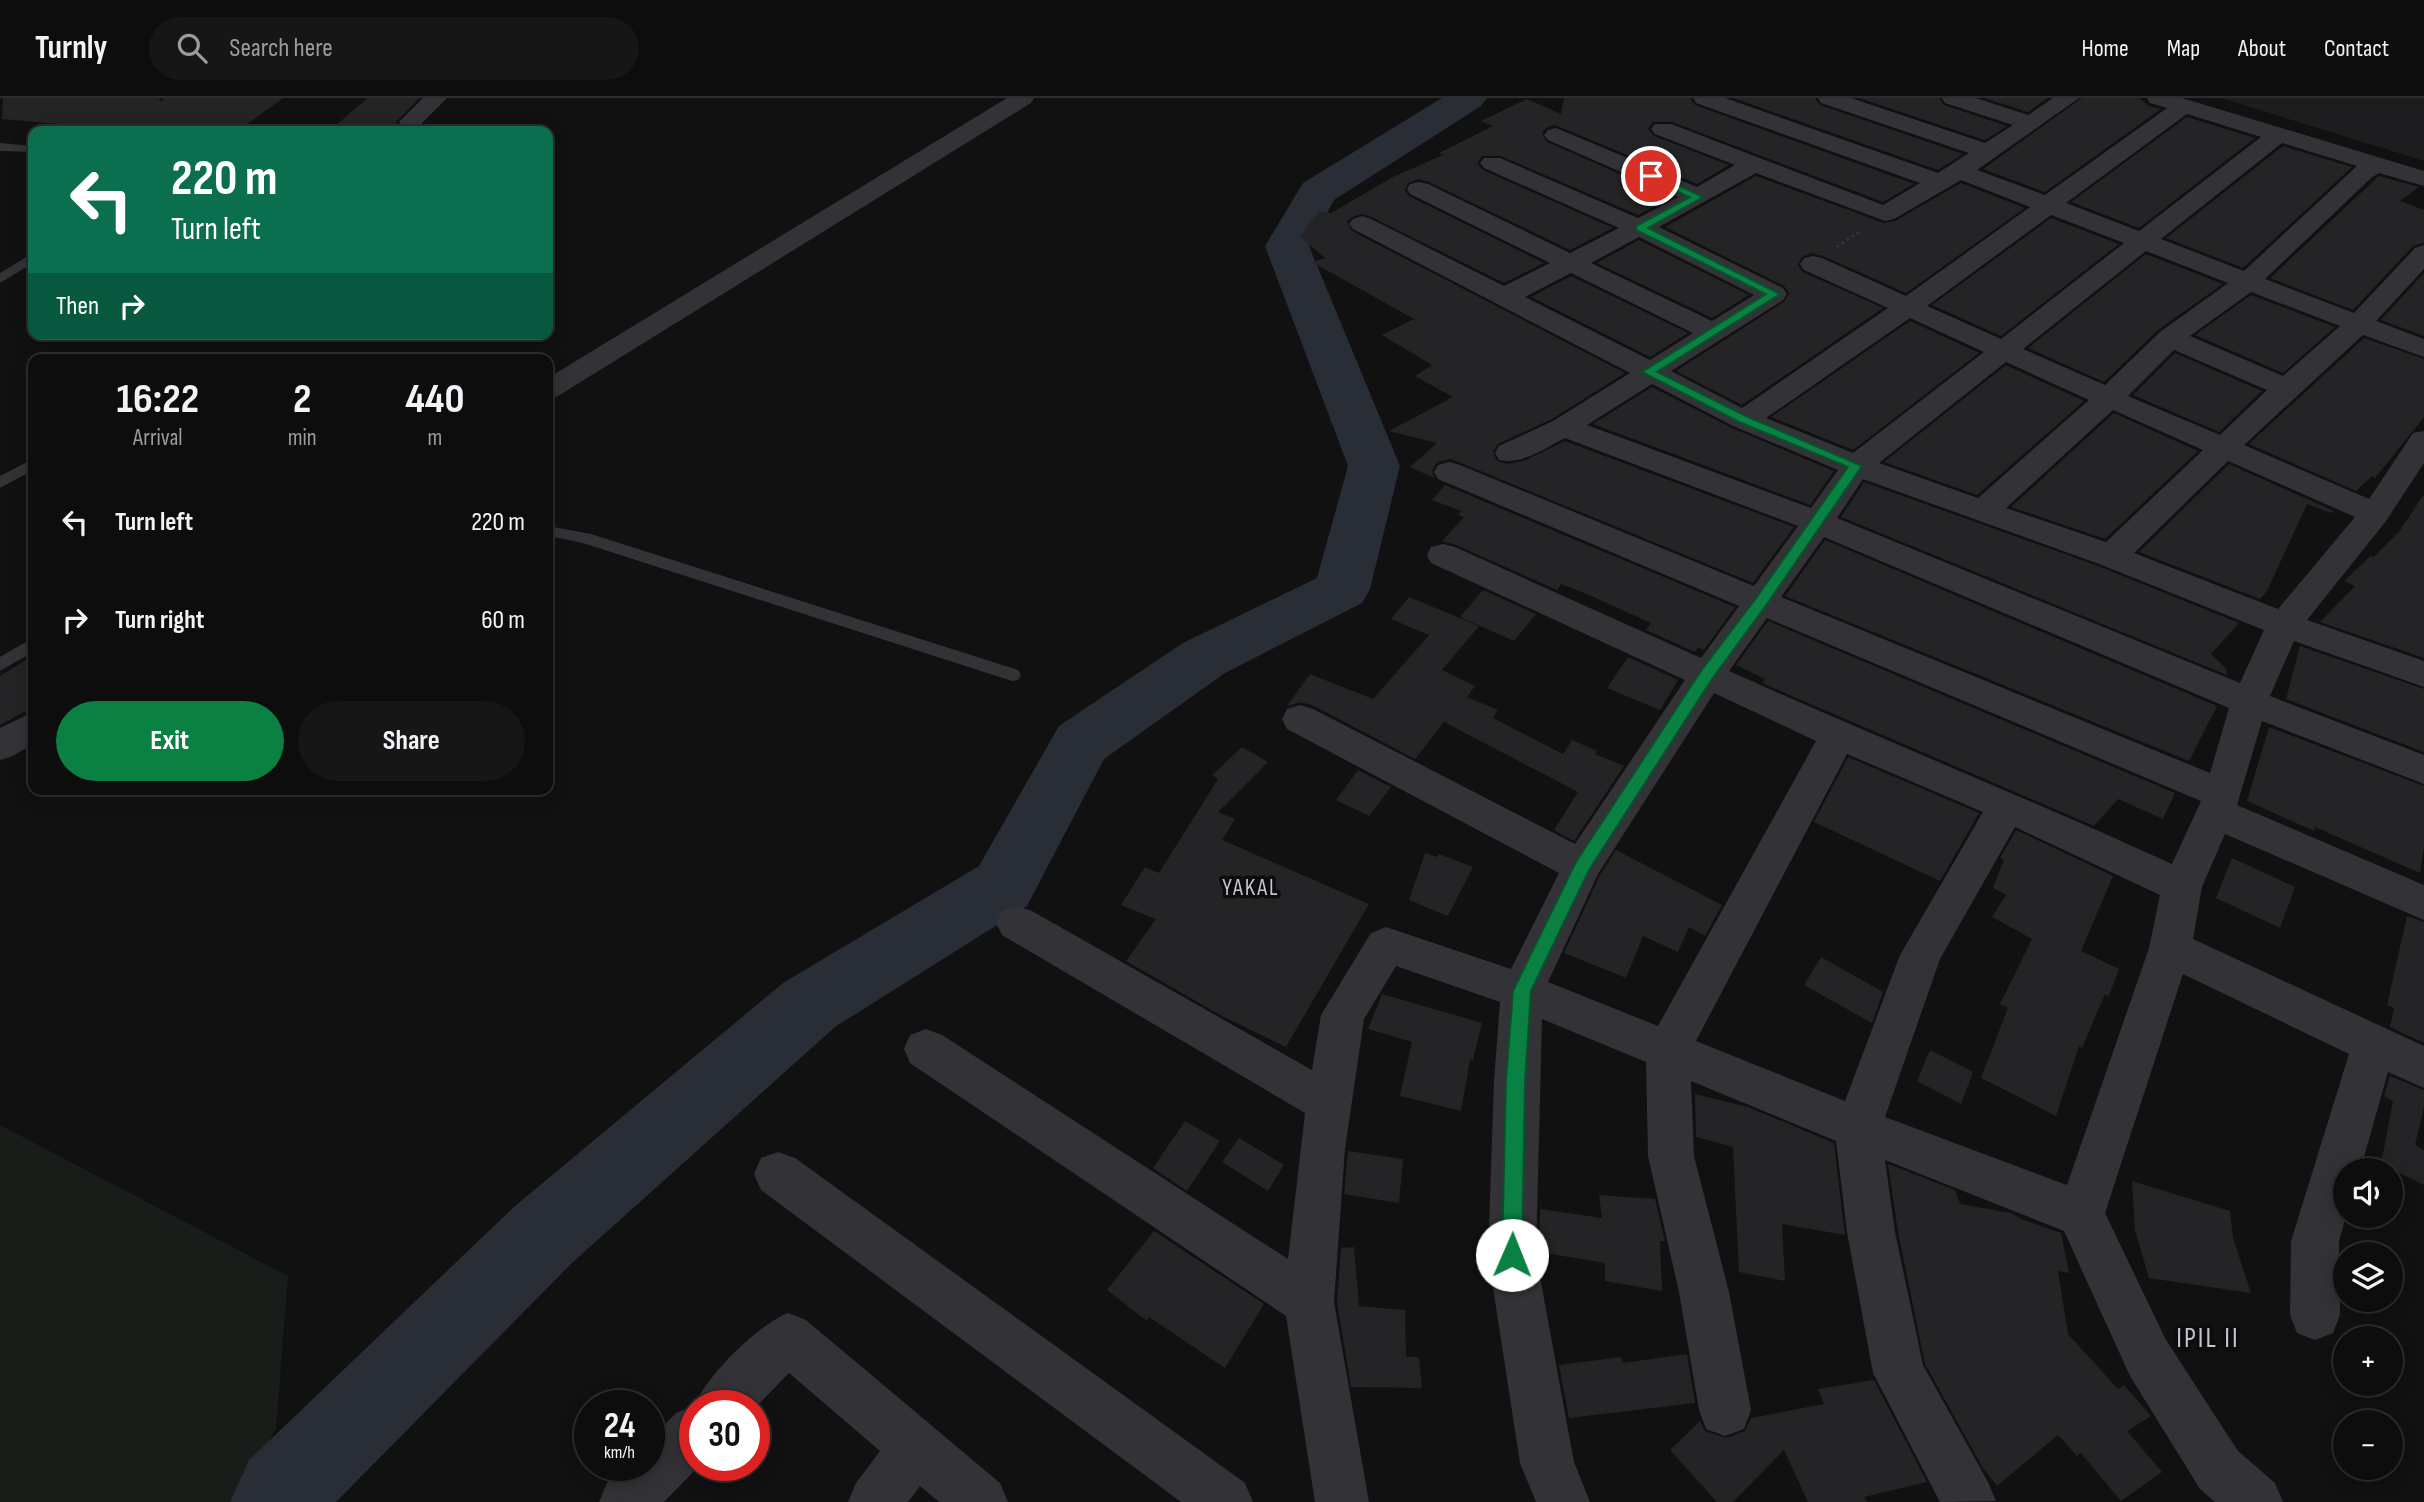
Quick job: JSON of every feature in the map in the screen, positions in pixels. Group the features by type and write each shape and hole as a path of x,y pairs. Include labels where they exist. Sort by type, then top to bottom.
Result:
{"street":[{"path":"410,122 436,98"},
{"path":"553,387 1023,98"},
{"path":"1704,98 1950,177 2047,205 2424,349"},
{"path":"1829,98 1988,152"},
{"path":"1954,98 2030,123"},
{"path":"1663,128 1885,214 1950,177 2068,98"},
{"path":"2158,98 2424,179"},
{"path":"1744,420 1908,307 2184,106"},
{"path":"1556,135 1698,197"},
{"path":"1563,1502 1547,1463 1512,1255 1516,1081 1522,991 1582,866 1707,675 1856,466 2144,243 2278,135"},
{"path":"1492,163 1640,228 1774,294 1564,427 1510,453"},
{"path":"1504,297 1568,262 1640,228 1755,163"},
{"path":"1984,510 2109,398 2170,338 2246,283 2362,173 2377,164"},
{"path":"1419,189 1712,332"},
{"path":"1362,224 1744,420 1856,466 2111,556 2284,625 2424,674"},
{"path":"2111,556 2287,388 2358,325 2424,253"},
{"path":"1813,264 2109,398 2375,513"},
{"path":"2170,338 2287,388"},
{"path":"1564,427 1818,522 2249,702 2424,770"},
{"path":"2256,1502 2219,1470 2148,1358 2081,1214 2170,948 2182,887 2218,803 2249,702 2284,625 2375,513 2424,440"},
{"path":"1449,472 1762,601 2218,803 2424,903"},
{"path":"1443,555 1838,735 2007,806 2182,887"},
{"path":"1300,719 1582,866"},
{"path":"0,746 28,729"},
{"path":"1724,1410 1704,1292 1671,1156 1668,1051 1838,735"},
{"path":"1969,1501 1899,1373 1871,1232 1858,1128 1921,955 2007,806"},
{"path":"1017,923 1329,1104"},
{"path":"1342,1502 1309,1302 1321,1149 1343,1015 1386,945 1522,991 1858,1128 2081,1214"},
{"path":"2170,948 2424,1068"},
{"path":"2315,1315 2315,1241 2374,1044"},
{"path":"926,1049 1309,1302"},
{"path":"778,1174 1226,1502"},
{"path":"736,1390 788,1338 981,1502"},
{"path":"875,1502 916,1447"},
{"path":"625,1502 679,1448"}],"lane":[{"path":"0,147 28,149"},
{"path":"0,279 28,260"},
{"path":"0,483 28,467"},
{"path":"553,532 585,538 1012,675"},
{"path":"0,665 28,648"}],"path":[{"path":"1813,264 1885,214"}],"shaded area":[{"path":"2221,98 2424,98 2424,161"},
{"path":"0,1125 288,1276 276,1428 240,1502 0,1502"}],"building":[{"path":"3,98 162,98 158,100 163,101 163,98 283,98 245,126 82,126 2,119"},
{"path":"368,98 419,98 396,122 399,126 335,126"},
{"path":"1564,98 1690,98 1695,105 1914,184 1883,202 1672,122 1653,122 1648,129 1654,136 1729,165 1697,184 1555,125 1547,127 1542,133 1547,142 1672,197 1638,215 1501,156 1482,156 1477,163 1483,170 1613,228 1570,250 1429,182 1418,179 1408,183 1405,190 1409,196 1544,263 1504,283 1372,217 1361,214 1347,222 1352,231 1625,373 1552,419 1498,444 1493,452 1497,461 1508,464 1526,460 1565,441 1794,527 1753,583 1450,459 1437,462 1432,471 1434,478 1410,467 1437,443 1389,431 1453,397 1415,376 1432,365 1382,335 1414,319 1312,262 1325,258 1300,237 1319,211 1331,213 1393,177 1443,155 1439,153 1493,126 1481,121 1527,99 1561,114"},
{"path":"1733,98 1815,98 1820,105 1963,154 1938,170"},
{"path":"1859,98 1939,98 1944,105 2007,126 1985,140"},
{"path":"1984,98 2048,98 2028,112"},
{"path":"2082,98 2139,98 2149,106 2161,109 2045,192 1983,169"},
{"path":"2187,117 2255,138 2139,228 2071,202"},
{"path":"2283,146 2352,167 2243,268 2166,238"},
{"path":"1756,176 1884,223 1895,221 1961,183 2025,208 1906,293 1823,256 1812,253 1802,257 1798,265 1803,272 1883,308 1742,405 1676,371 1784,302 1789,293 1784,286 1665,227"},
{"path":"2379,176 2419,187 2400,201 2424,210 2424,243 2413,246 2353,310 2270,278"},
{"path":"2051,218 2119,244 2001,336 1932,305"},
{"path":"1639,240 1749,295 1712,318 1597,263"},
{"path":"2146,254 2223,284 2158,330 2104,382 2028,348"},
{"path":"2424,273 2424,336 2381,320"},
{"path":"1571,276 1688,333 1650,357 1531,297"},
{"path":"2251,295 2335,327 2283,373 2195,335"},
{"path":"1910,321 1979,353 1853,450 1771,417"},
{"path":"2364,338 2424,359 2424,417 2375,478 2372,476 2356,491 2249,444"},
{"path":"2175,353 2262,391 2219,432 2133,395"},
{"path":"2006,365 2084,401 1977,495 1884,462"},
{"path":"1652,387 1732,428 1834,471 1810,505 1593,424"},
{"path":"2114,413 2198,451 2105,539 2011,507"},
{"path":"2229,464 2334,511 2331,513 2307,504 2267,591 2260,599 2139,552"},
{"path":"1864,482 2098,566 2239,623 2211,654 2227,670 2227,675 1841,517"},
{"path":"1445,485 1735,607 1704,650 1698,647 1695,652 1646,630 1651,623 1589,595 1561,584 1557,590 1442,541 1464,517 1458,515 1461,511 1432,500"},
{"path":"2424,494 2424,658 2320,622 2355,586 2344,581 2399,532"},
{"path":"1825,540 2217,706 2189,761 1785,596"},
{"path":"1483,590 1536,614 1514,641 1460,617"},
{"path":"1409,597 1479,626 1442,670 1475,686 1467,697 1498,710 1493,718 1563,754 1572,740 1597,751 1595,754 1624,766 1574,841 1554,830 1578,792 1444,722 1415,759 1314,706 1301,702 1287,706 1310,674 1373,699 1429,635 1391,619"},
{"path":"1768,621 2175,793 2163,819 2118,799 2094,826 1762,683 1765,679 1736,665"},
{"path":"2300,646 2424,689 2424,752 2286,699"},
{"path":"1628,657 1678,680 1660,710 1607,688"},
{"path":"28,659 28,710 0,725 0,676"},
{"path":"2269,727 2424,786 2424,847 2420,873 2315,827 2314,831 2247,801"},
{"path":"1242,747 1268,762 1218,812 1235,819 1222,840 1369,904 1286,1047 1222,1016 1126,961 1156,919 1121,905 1145,867 1159,873 1218,779 1212,775"},
{"path":"1848,757 1979,813 1940,881 1814,822"},
{"path":"1358,770 1391,787 1369,816 1336,800"},
{"path":"2016,830 2113,876 2081,951 2119,969 2109,996 2105,994 2082,1048 2079,1046 2056,1116 1981,1078 2008,1008 2000,1004 2032,939 1992,917 2006,895 1993,888 2004,860 2000,858"},
{"path":"1616,850 1722,905 1705,936 1689,927 1678,952 1643,936 1626,978 1564,953 1600,875"},
{"path":"1425,853 1437,857 1439,854 1473,867 1448,916 1409,900"},
{"path":"2232,858 2295,887 2280,928 2216,898"},
{"path":"2407,916 2424,922 2424,1043 2390,1027 2394,1008 2387,1005"},
{"path":"1821,957 1883,992 1872,1023 1804,985"},
{"path":"1382,994 1482,1023 1473,1060 1470,1060 1461,1111 1400,1096 1412,1042 1368,1029"},
{"path":"1930,1050 1973,1072 1961,1104 1917,1081"},
{"path":"2390,1076 2424,1090 2424,1107 2415,1145 2424,1150 2424,1185 2403,1175 2403,1158 2382,1158 2393,1101 2384,1096"},
{"path":"1695,1094 1748,1107 1834,1143 1845,1235 1782,1224 1785,1281 1739,1272 1733,1147 1696,1137"},
{"path":"1185,1121 1220,1141 1187,1191 1153,1168"},
{"path":"1239,1138 1284,1165 1268,1191 1222,1162"},
{"path":"1348,1151 1403,1159 1399,1203 1344,1194"},
{"path":"1888,1164 1955,1190 1960,1204 2011,1213 2061,1233 2069,1273 2058,1271 2068,1334 2118,1389 2124,1385 2151,1416 2127,1431 2162,1472 2121,1501 2081,1453 2077,1456 2058,1435 1997,1486 1983,1468 1925,1364 1898,1232"},
{"path":"2132,1181 2230,1211 2233,1238 2251,1293 2149,1278 2135,1230"},
{"path":"1599,1195 1655,1199 1665,1241 1660,1241 1662,1291 1605,1281 1605,1263 1539,1252 1540,1209 1602,1218"},
{"path":"1154,1231 1264,1304 1225,1368 1149,1317 1147,1321 1107,1290"},
{"path":"1354,1247 1359,1306 1405,1310 1406,1357 1419,1357 1422,1388 1351,1387 1337,1302 1341,1248"},
{"path":"1687,1354 1695,1403 1569,1418 1559,1365 1621,1357 1623,1363"},
{"path":"1874,1380 1927,1482 1864,1497 1867,1502 1808,1502 1784,1450 1733,1502 1717,1502 1670,1450 1700,1421 1705,1431 1726,1438 1745,1431 1751,1418 1824,1404 1818,1389"}],"waterway":[{"path":"276,1502 281,1492 544,1234 809,1005 1003,886 1081,743 1204,658 1342,589 1374,466 1287,246 1318,192 1468,98"}],"district":[{"name":"YAKAL","path":"1251,887"},
{"name":"IPIL II","path":"2208,1337"}],"route":[{"path":"1512,1255 1516,1081 1522,991 1582,866 1707,675 1856,466 1744,420 1648,372 1774,294 1640,228 1698,197 1651,176"}]}
